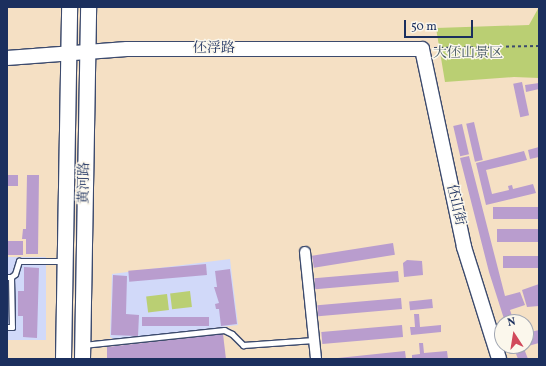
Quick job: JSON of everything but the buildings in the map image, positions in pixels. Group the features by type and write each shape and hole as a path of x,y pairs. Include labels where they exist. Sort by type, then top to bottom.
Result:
{"main road":[{"name":"黄河路","path":"63,359 68,7"},
{"name":"黄河路","path":"82,352 88,7"}],"street":[{"name":"伾浮路","path":"7,58 68,52 127,49 422,49"},
{"name":"伾山街","path":"422,49 464,247 499,359"},
{"path":"305,252 316,359"}],"lane":[{"path":"7,327 12,327 9,277 15,274 19,262 64,261"},
{"path":"82,352 224,330 232,334 243,345 314,340"}],"path":[{"path":"422,49 539,46"}],"shaded area":[{"path":"7,257 46,257 46,340 7,340"},
{"path":"230,259 238,325 115,340 110,337 112,274"}],"green space":[{"name":"大伾山景区","path":"539,7 539,78 514,77 445,82 436,28 529,25"},
{"path":"190,291 192,307 172,309 170,293"},
{"path":"167,294 169,310 148,312 146,297"}]}
